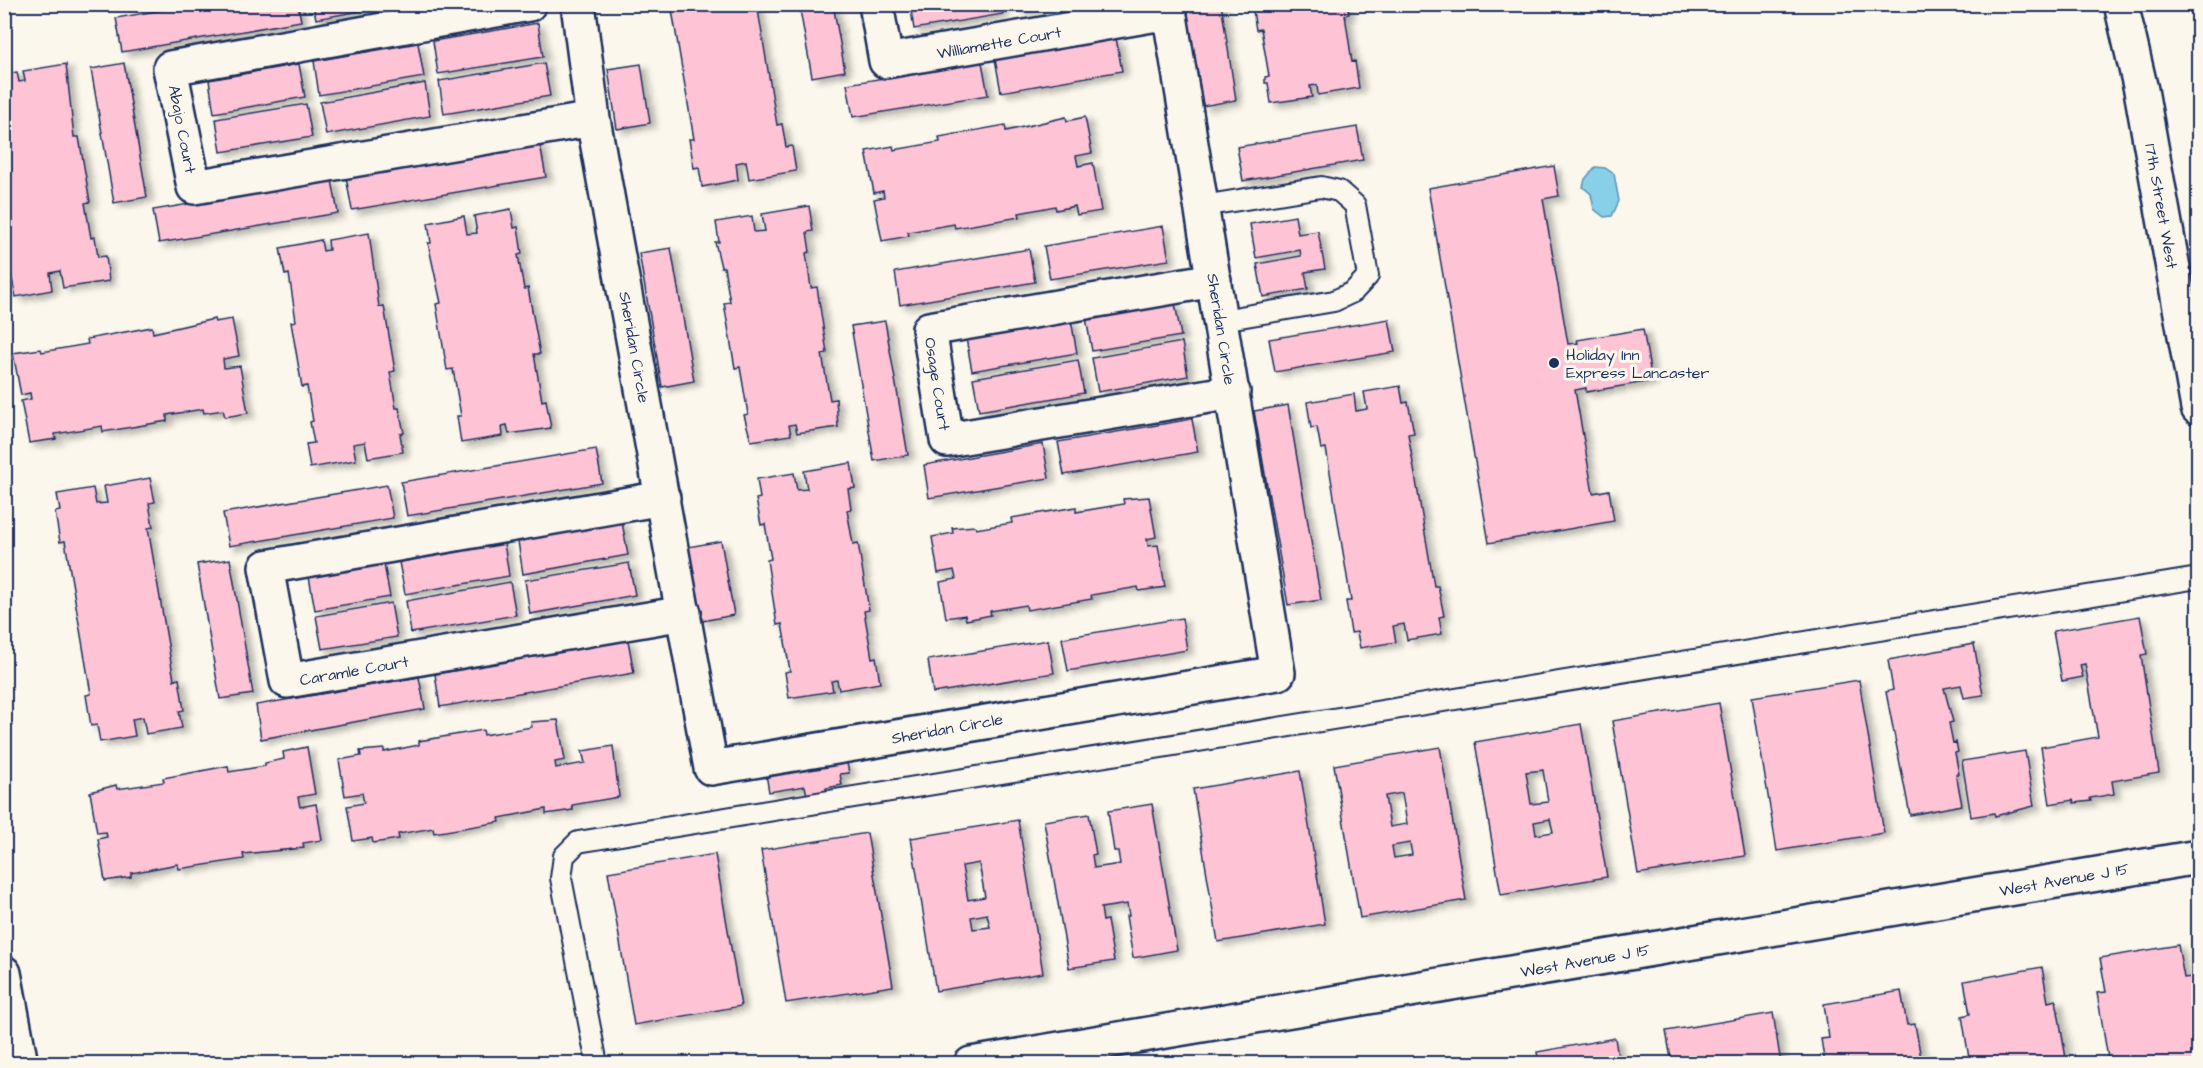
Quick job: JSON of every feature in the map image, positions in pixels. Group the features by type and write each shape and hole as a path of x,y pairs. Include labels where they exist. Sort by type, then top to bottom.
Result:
{"street":[{"name":"Abajo Court","path":"529,4 170,68 194,187 593,119"},
{"name":"Sheridan Circle","path":"579,4 593,119 711,768 1278,673 1222,320 1169,8"},
{"name":"Williamette Court","path":"876,4 886,61 1169,8"},
{"name":"17th Street West","path":"2121,4 2141,90 2199,408"},
{"name":"Osage Court","path":"1214,280 929,329 943,418 947,440 1233,392"},
{"name":"Caramle Court","path":"663,498 266,567 287,681 684,613"},
{"name":"West Avenue J 15","path":"971,1064 2199,857"},
{"path":"4,973 21,1064"}],"lane":[{"path":"1202,206 1321,187 1339,190 1355,205 1368,276 1353,292 1334,301 1222,320"},
{"path":"597,1064 561,878 564,856 578,842 2199,578"}],"water":[{"path":"1595,167 1605,168 1614,174 1619,201 1612,216 1604,217 1594,209 1591,194 1583,187 1585,179"}],"building":[{"path":"196,4 298,4 301,21 122,52 116,18"},
{"path":"313,4 400,4 316,19"},
{"path":"671,4 757,4 777,125 782,124 786,147 792,146 796,171 749,179 746,161 736,163 738,180 702,187 699,167 694,168 689,139 694,139"},
{"path":"799,4 833,4 845,71 812,77"},
{"path":"910,4 1002,4 1003,14 914,29"},
{"path":"1018,4 1058,4 1019,11"},
{"path":"1186,4 1221,4 1236,100 1203,106"},
{"path":"1252,4 1347,4 1349,14 1345,15 1352,62 1355,61 1359,88 1318,95 1317,85 1310,86 1312,97 1271,103 1268,83 1265,83 1265,77 1269,76 1261,29 1256,30"},
{"path":"538,23 543,57 438,74 433,41"},
{"path":"1116,38 1122,71 1001,92 995,59"},
{"path":"418,43 424,77 319,95 314,61"},
{"path":"982,62 988,95 853,117 847,84"},
{"path":"124,63 147,197 114,203 91,69"},
{"path":"544,63 550,96 444,114 439,81"},
{"path":"66,64 74,137 79,137 90,202 85,203 91,238 95,237 98,257 106,256 109,281 63,288 60,271 50,273 52,290 16,297 6,253 9,253 4,226 4,74 17,72 19,82 25,81 23,71"},
{"path":"299,64 305,97 214,113 209,80"},
{"path":"641,64 650,123 617,129 608,69"},
{"path":"425,83 430,116 326,135 320,102"},
{"path":"306,104 312,137 221,152 216,119"},
{"path":"1066,117 1067,121 1085,117 1092,153 1076,156 1078,166 1093,163 1101,211 1077,215 1075,206 1056,210 1055,206 1019,213 1020,217 955,228 954,224 908,232 909,236 882,241 874,199 884,197 883,191 874,193 866,151 893,146 894,150 940,142 939,137 1005,125 1006,131"},
{"path":"1357,127 1363,160 1243,181 1237,147"},
{"path":"540,144 546,177 352,210 346,177"},
{"name":"Holiday Inn Express Lancaster","path":"1554,166 1559,196 1543,199 1568,344 1578,343 1577,340 1643,329 1652,381 1586,392 1586,388 1575,390 1593,493 1609,490 1614,521 1489,543 1428,188"},
{"path":"332,180 338,213 159,243 153,210"},
{"path":"809,206 813,231 807,232 810,252 806,253 811,288 817,287 827,353 822,354 830,400 836,399 838,427 797,433 795,424 789,425 791,435 751,441 744,415 748,414 740,367 735,368 724,303 730,302 724,267 721,267 715,242 719,242 716,222 752,216 754,232 765,231 762,214"},
{"path":"511,209 514,228 518,227 522,254 518,255 524,289 528,288 540,354 534,354 542,401 546,400 551,428 509,434 507,425 502,426 503,436 461,443 457,416 461,416 453,369 447,370 436,304 441,303 428,243 431,243 428,223 464,216 467,234 477,233 474,216"},
{"path":"1295,216 1298,234 1318,231 1325,269 1305,272 1308,289 1263,297 1257,264 1301,256 1300,250 1256,258 1250,224"},
{"path":"1163,226 1169,260 1050,279 1044,246"},
{"path":"369,233 379,307 384,306 395,371 390,372 396,408 399,408 404,433 400,434 403,452 368,458 365,442 353,444 356,460 310,468 306,444 314,443 310,422 313,421 307,386 302,387 291,322 296,321 289,274 285,275 280,248 321,240 323,251 329,250 328,240"},
{"path":"671,248 694,381 662,387 639,253"},
{"path":"1029,249 1035,282 900,305 895,272"},
{"path":"1175,303 1181,336 1092,351 1086,318"},
{"path":"214,319 215,322 232,319 239,356 223,359 224,368 240,366 248,413 225,417 223,410 204,413 203,409 167,415 167,421 103,432 102,426 55,434 56,439 29,443 21,401 31,399 30,393 21,395 13,353 41,349 42,352 88,344 87,339 152,327 153,333"},
{"path":"1389,319 1395,352 1275,372 1269,339"},
{"path":"1071,320 1077,353 972,371 966,338"},
{"path":"885,321 908,455 874,461 851,326"},
{"path":"1182,342 1188,376 1098,392 1092,358"},
{"path":"1078,360 1084,393 979,411 973,378"},
{"path":"1400,386 1403,403 1408,402 1414,433 1408,434 1434,586 1438,586 1444,616 1439,617 1442,634 1407,640 1404,624 1393,626 1396,642 1360,648 1357,632 1351,633 1346,601 1351,601 1326,448 1321,449 1317,427 1311,428 1307,402 1354,394 1356,411 1367,409 1364,392"},
{"path":"1288,405 1321,600 1288,605 1254,411"},
{"path":"1192,419 1198,452 1064,475 1058,442"},
{"path":"1043,444 1049,478 929,498 924,465"},
{"path":"596,449 602,483 407,516 401,482"},
{"path":"851,463 855,488 848,489 851,509 847,510 853,544 858,543 869,610 864,611 872,658 876,657 880,683 839,690 837,680 831,681 833,691 789,698 785,672 790,671 782,624 777,625 767,560 771,559 765,524 761,525 756,499 760,498 757,479 794,473 797,490 807,489 804,471"},
{"path":"150,478 155,502 149,503 153,527 148,528 174,680 179,679 184,710 179,711 182,728 146,734 143,717 132,719 135,736 100,742 97,725 91,726 86,695 91,694 65,541 60,542 55,512 60,511 57,494 93,488 96,504 107,503 104,486"},
{"path":"387,485 393,518 229,546 223,513"},
{"path":"1149,497 1156,537 1147,539 1148,546 1158,545 1165,587 1139,591 1138,587 1091,595 1092,599 1027,610 1026,605 990,611 991,615 966,620 965,615 946,618 940,582 956,579 954,570 938,573 932,537 953,533 952,528 975,526 976,529 1012,523 1011,518 1076,507 1076,512 1124,504 1123,499"},
{"path":"622,522 628,555 523,574 518,541"},
{"path":"721,541 734,615 702,621 688,547"},
{"path":"504,543 509,576 405,594 399,562"},
{"path":"230,559 253,694 220,699 197,564"},
{"path":"629,563 635,595 530,614 525,580"},
{"path":"384,564 390,597 315,610 309,577"},
{"path":"510,582 516,615 411,633 406,601"},
{"path":"391,603 397,637 322,649 316,616"},
{"path":"2140,616 2147,654 2141,655 2159,773 2112,781 2114,794 2090,798 2091,801 2074,803 2073,800 2050,804 2041,747 2098,737 2085,664 2080,665 2083,677 2062,681 2053,631"},
{"path":"1182,618 1187,650 1068,671 1062,638"},
{"path":"628,640 634,673 440,707 435,674"},
{"path":"1048,640 1054,673 933,693 928,660"},
{"path":"1974,644 1983,695 1964,698 1961,685 1944,688 1953,722 1949,723 1953,743 1956,742 1958,752 1955,753 1959,774 1956,774 1962,805 1910,815 1886,692 1893,690 1888,660"},
{"path":"419,677 425,709 261,739 256,705"},
{"path":"1859,680 1884,833 1777,851 1752,697"},
{"path":"1719,703 1745,856 1638,874 1612,721"},
{"path":"558,720 565,760 555,762 556,768 585,763 582,751 613,746 619,797 572,805 573,810 546,814 546,809 499,818 500,822 434,833 433,828 398,834 399,839 373,843 372,838 353,841 347,806 364,803 362,793 345,796 339,760 361,756 360,751 384,749 384,752 419,745 419,741 483,730 484,735 532,727 531,722"},
{"path":"1581,724 1607,877 1501,895 1475,742","holes":["1543,770 1548,802 1531,804 1526,772","1550,819 1553,832 1536,835 1534,822"]},
{"path":"307,747 315,794 298,797 300,807 316,804 322,840 303,843 304,848 243,854 244,859 179,869 178,864 131,873 131,877 105,881 98,839 107,837 106,832 97,833 90,792 116,785 117,789 164,782 163,778 228,766 229,772 265,766 265,763 284,759 283,752"},
{"path":"1440,747 1466,900 1360,918 1334,765","holes":["1402,793 1407,824 1390,827 1385,796","1410,843 1412,855 1394,858 1392,846"]},
{"path":"2025,751 2034,806 1995,816 1994,813 1971,817 1962,761"},
{"path":"840,761 841,764 847,763 849,773 840,774 842,785 826,788 826,792 807,796 805,786 769,792 766,774"},
{"path":"1300,771 1325,924 1218,942 1193,789"},
{"path":"1152,804 1177,950 1133,958 1126,916 1129,916 1127,904 1101,908 1103,921 1107,920 1114,961 1069,968 1044,821 1089,814 1096,854 1092,855 1094,868 1120,864 1118,851 1114,851 1108,811"},
{"path":"1018,820 1043,973 936,991 911,838","holes":["979,863 985,897 968,900 962,866","987,914 990,927 973,929 971,917"]},
{"path":"867,833 893,986 786,1003 761,850"},
{"path":"715,854 741,1006 634,1025 608,872"},
{"path":"2178,945 2184,978 2192,977 2198,1015 2198,1064 2109,1064 2097,993 2106,992 2100,958"},
{"path":"2042,967 2048,1002 2056,1000 2067,1064 1970,1064 1962,1016 1970,1014 1964,981"},
{"path":"1901,991 1907,1025 1915,1024 1922,1064 1825,1064 1821,1039 1829,1038 1824,1004"},
{"path":"1773,1013 1781,1064 1672,1064 1666,1031"},
{"path":"1615,1038 1619,1064 1539,1064 1537,1052"}],"place":[{"name":"Holiday Inn Express Lancaster","path":"1554,363"}]}
